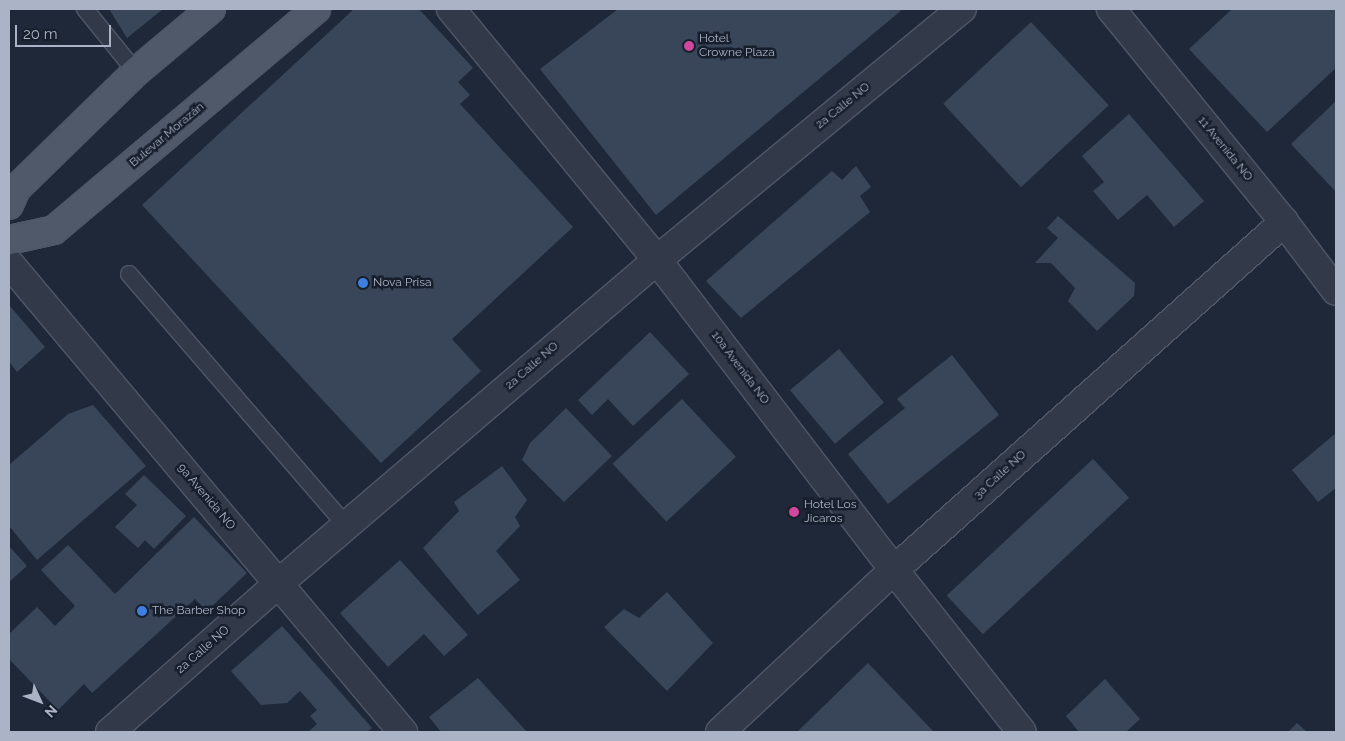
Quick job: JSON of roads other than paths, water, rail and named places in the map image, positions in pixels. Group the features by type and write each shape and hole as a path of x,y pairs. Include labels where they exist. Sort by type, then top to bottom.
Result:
{"main road":[{"path":"9,205 16,189 136,72 211,9"},
{"name":"Bulevar Morazán","path":"9,240 54,230 316,9"}],"street":[{"name":"10a Avenida NO","path":"451,9 657,260 894,570 1022,732"},
{"name":"2a Calle NO","path":"110,732 279,583 657,260 962,9"},
{"name":"11 Avenida NO","path":"1111,9 1284,222 1336,291"},
{"name":"3a Calle NO","path":"720,732 894,570 1284,222"},
{"name":"9a Avenida NO","path":"9,263 403,732"}],"lane":[{"path":"85,9 136,72"},
{"path":"129,274 346,526"}],"place":[{"name":"Hotel Crowne Plaza","path":"689,46"},
{"name":"Nova Prisa","path":"363,283"},
{"name":"Hotel Los Jicaros","path":"794,512"},
{"name":"The Barber Shop","path":"142,611"}]}
